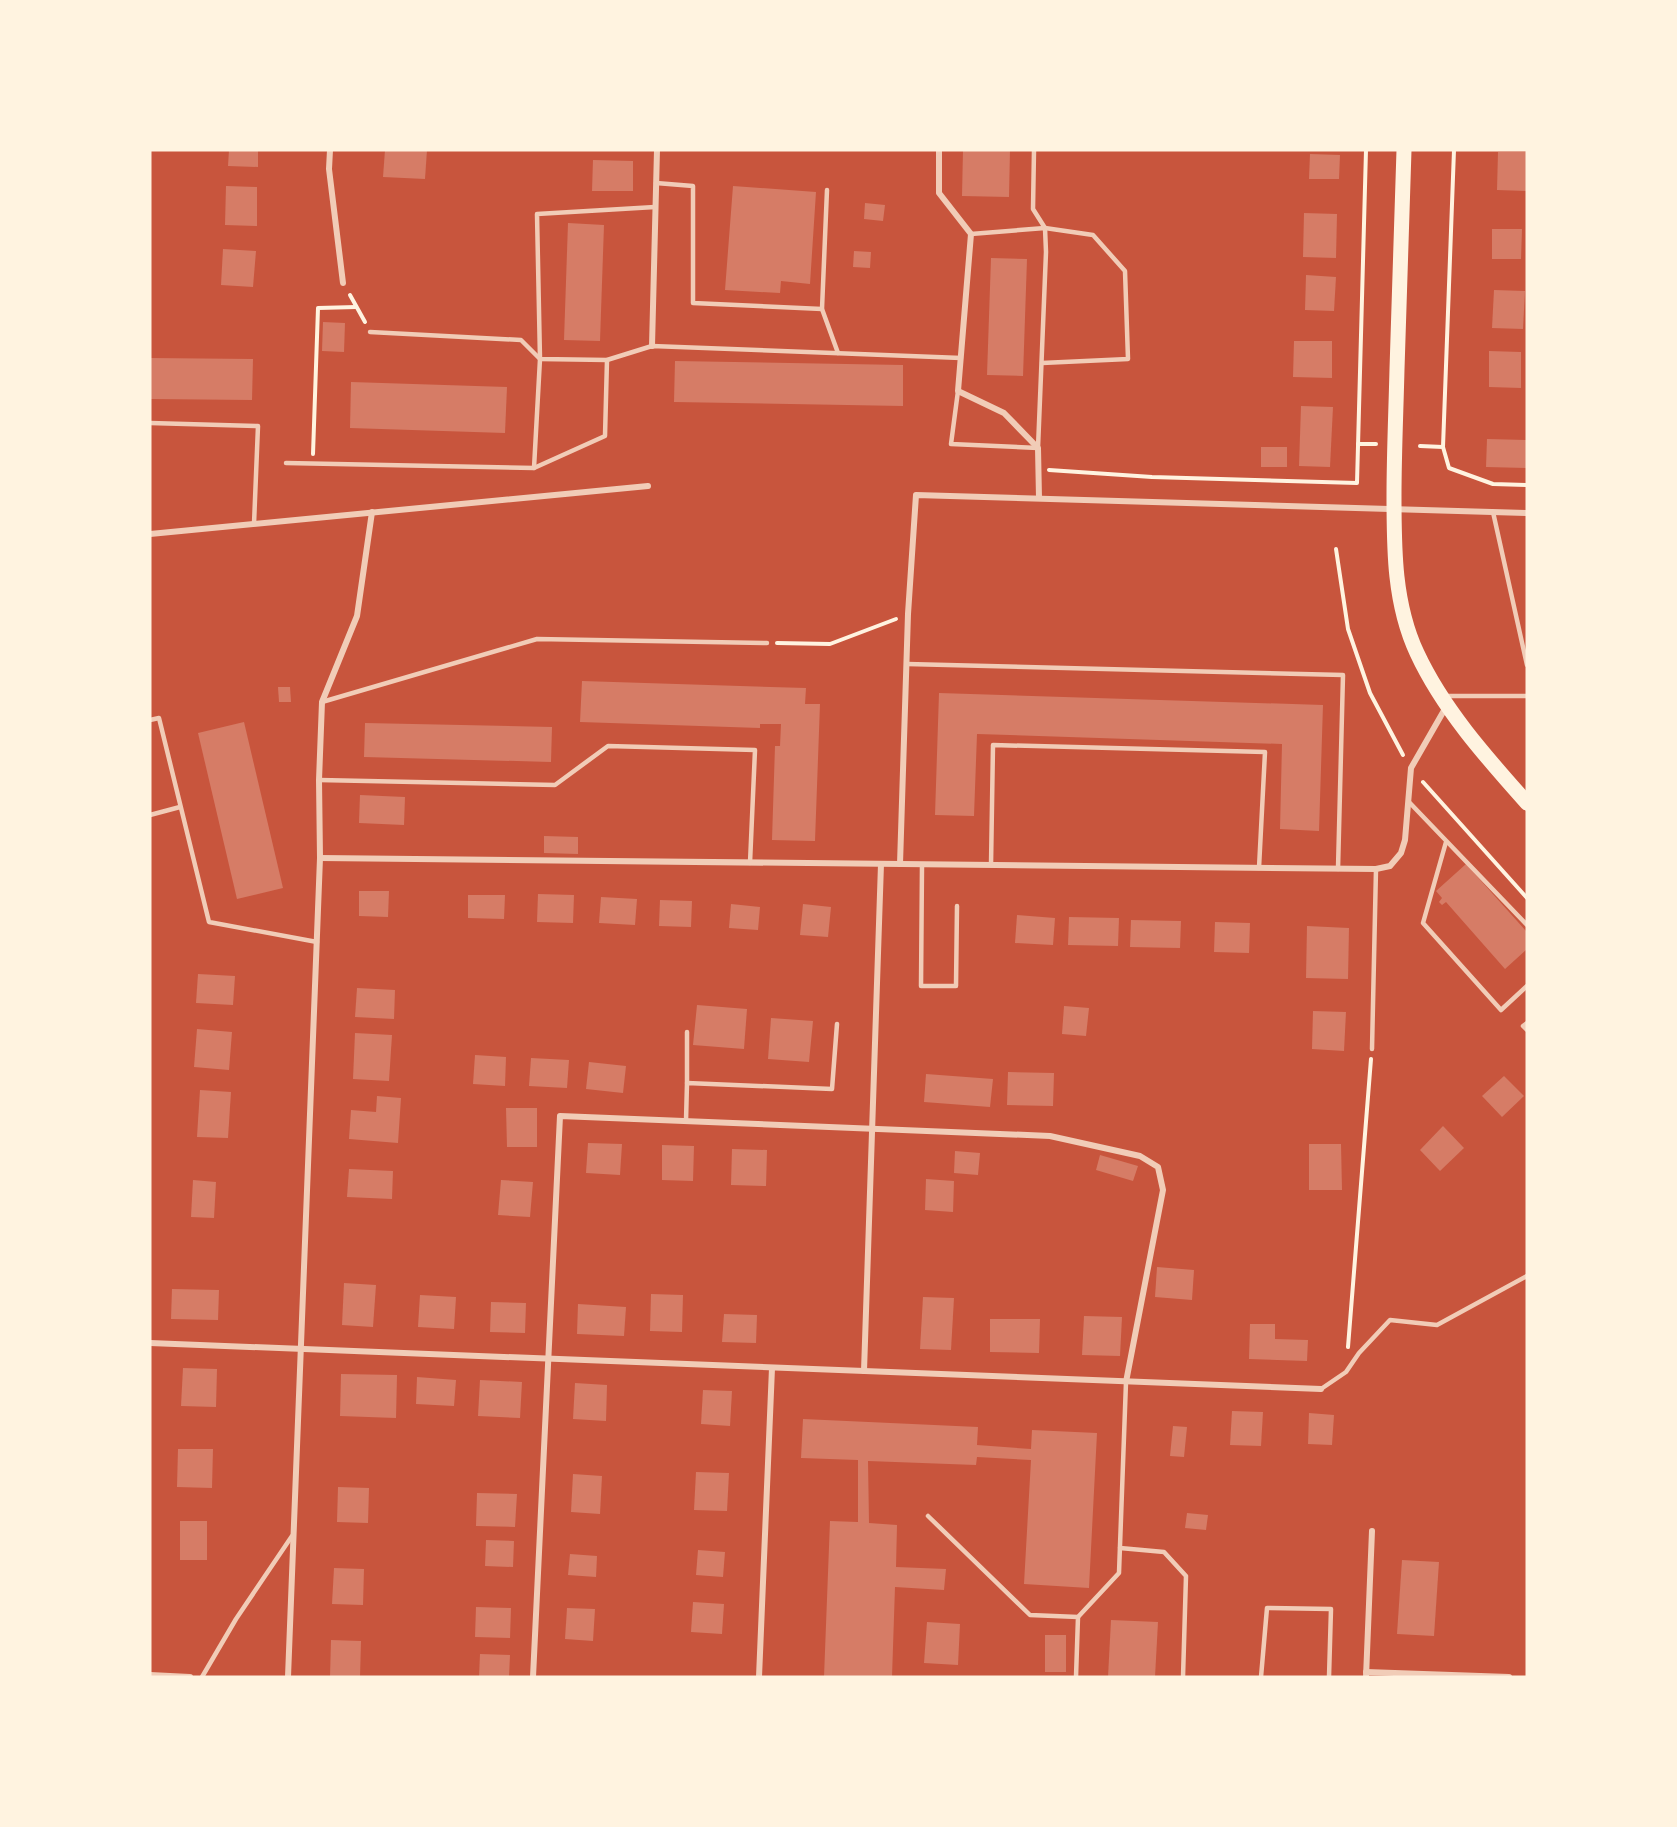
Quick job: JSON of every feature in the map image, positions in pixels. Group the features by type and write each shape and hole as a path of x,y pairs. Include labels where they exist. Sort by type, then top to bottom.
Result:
{"main road":[{"path":"1404,150 1394,509 1395,565 1404,613 1417,652 1444,701 1527,803"}],"street":[{"path":"330,150 329,169 343,284"},
{"path":"652,346 657,150"},
{"path":"939,150 939,193 971,234 958,391 1004,413 1038,448 1039,498"},
{"path":"150,534 648,486"},
{"path":"900,864 908,614 916,495 1527,513"},
{"path":"288,1677 320,858 319,780 322,702 357,616 372,512"},
{"path":"320,858 1376,869 1390,866 1401,853 1405,840 1411,768 1444,701"},
{"path":"864,1371 880,864"},
{"path":"533,1677 560,1116 1050,1136 1140,1156 1158,1167 1163,1190 1126,1382"},
{"path":"150,1343 1321,1389"},
{"path":"759,1677 772,1368"},
{"path":"1372,1531 1366,1674 1509,1677"},
{"path":"150,1676 190,1677"}],"lane":[{"path":"958,391 951,444 1038,448 1046,252 1045,228 1033,209 1034,150"},
{"path":"656,183 693,186 693,303 822,309"},
{"path":"827,190 822,309 838,353"},
{"path":"534,468 540,359 537,214 656,207"},
{"path":"971,234 1045,228 1093,235 1125,271 1128,359 1042,363"},
{"path":"370,332 521,340 540,359 607,360 652,346 961,358"},
{"path":"286,463 534,468 604,436 607,360"},
{"path":"150,423 258,426 254,524"},
{"path":"1493,512 1527,665"},
{"path":"322,702 537,639 767,643"},
{"path":"907,664 1343,675 1338,868"},
{"path":"1444,701 1527,696"},
{"path":"150,720 159,718 209,922 317,942"},
{"path":"991,865 993,745 1264,752 1259,868"},
{"path":"319,780 555,785 608,746 755,750 750,863"},
{"path":"1409,802 1527,925"},
{"path":"150,815 180,807"},
{"path":"1446,842 1424,923 1501,1010 1527,986"},
{"path":"922,864 921,986 956,986 957,906"},
{"path":"1372,1049 1376,869"},
{"path":"1527,1023 1523,1026 1527,1030"},
{"path":"687,1083 832,1089 837,1024"},
{"path":"686,1121 687,1032"},
{"path":"1321,1389 1346,1372 1359,1353 1390,1320 1437,1325 1527,1276"},
{"path":"1076,1677 1078,1617 1119,1574 1126,1382"},
{"path":"928,1516 1030,1614 1078,1617"},
{"path":"202,1677 236,1619 294,1533"},
{"path":"1120,1548 1164,1552 1186,1576 1183,1677"},
{"path":"1261,1677 1267,1608 1331,1609 1329,1677"}],"path":[{"path":"1038,469 1152,477 1358,483 1366,150"},
{"path":"1454,150 1443,447 1449,468 1493,484 1527,485"},
{"path":"343,284 370,332"},
{"path":"313,463 318,308 356,307"},
{"path":"1358,444 1376,444"},
{"path":"1420,446 1443,447"},
{"path":"1336,549 1348,629 1370,693 1411,768 1527,898"},
{"path":"767,643 830,644 908,614"},
{"path":"1346,1372 1372,1049"}],"building":[{"path":"229,150 258,150 258,167 228,166"},
{"path":"385,150 427,150 425,179 383,177"},
{"path":"963,150 1010,150 1009,197 962,196"},
{"path":"1498,152 1527,152 1527,191 1497,190"},
{"path":"1310,154 1340,155 1339,179 1309,179"},
{"path":"593,160 633,161 633,191 592,191"},
{"path":"226,186 257,187 257,226 225,225"},
{"path":"733,186 816,192 810,284 781,281 780,293 725,290"},
{"path":"865,203 885,205 883,221 864,219"},
{"path":"1304,213 1337,214 1336,258 1303,257"},
{"path":"568,223 604,225 600,341 564,340"},
{"path":"1492,229 1522,229 1521,259 1492,259"},
{"path":"223,249 256,251 253,287 221,285"},
{"path":"854,251 871,252 870,268 853,267"},
{"path":"991,258 1027,259 1023,376 987,375"},
{"path":"1306,275 1336,277 1334,311 1305,310"},
{"path":"1494,290 1525,291 1523,329 1492,328"},
{"path":"323,322 345,323 344,352 322,351"},
{"path":"1294,341 1332,341 1332,378 1293,377"},
{"path":"1489,351 1521,352 1521,388 1489,387"},
{"path":"150,358 253,359 252,400 150,399"},
{"path":"675,361 903,365 903,406 674,402"},
{"path":"351,382 507,387 505,433 350,428"},
{"path":"1301,406 1333,407 1330,467 1299,466"},
{"path":"1487,439 1527,440 1527,468 1486,467"},
{"path":"1261,447 1287,447 1287,467 1261,467"},
{"path":"582,681 806,688 805,704 820,704 815,841 772,840 775,746 780,746 781,724 760,724 760,728 580,722"},
{"path":"278,687 290,687 291,702 279,702"},
{"path":"939,693 1323,705 1319,831 1280,829 1282,744 977,734 974,816 935,815"},
{"path":"244,722 283,888 237,899 198,733"},
{"path":"365,723 552,727 551,762 364,757"},
{"path":"360,795 405,797 404,825 359,823"},
{"path":"544,836 578,837 578,854 544,853"},
{"path":"1466,864 1527,932 1527,949 1505,969 1446,902 1442,905 1439,902 1442,898 1436,891"},
{"path":"359,891 389,891 388,917 359,916"},
{"path":"538,894 574,895 573,923 537,922"},
{"path":"468,895 505,895 504,919 468,918"},
{"path":"601,897 637,899 635,925 599,923"},
{"path":"660,900 692,901 691,927 659,926"},
{"path":"731,904 760,907 758,930 729,928"},
{"path":"803,904 831,907 828,937 800,935"},
{"path":"1017,915 1055,918 1053,945 1015,943"},
{"path":"1069,917 1119,918 1118,946 1068,945"},
{"path":"1131,920 1181,921 1180,948 1130,947"},
{"path":"1215,922 1250,923 1249,953 1214,952"},
{"path":"1307,926 1349,928 1348,979 1306,978"},
{"path":"198,974 235,976 233,1005 196,1003"},
{"path":"357,988 395,990 394,1019 355,1017"},
{"path":"697,1005 747,1009 744,1049 693,1045"},
{"path":"1064,1006 1089,1008 1086,1036 1062,1034"},
{"path":"1313,1011 1346,1012 1344,1051 1312,1049"},
{"path":"771,1018 813,1021 809,1062 768,1059"},
{"path":"197,1029 232,1032 229,1070 194,1067"},
{"path":"355,1033 392,1035 389,1081 353,1079"},
{"path":"475,1055 506,1057 505,1086 473,1084"},
{"path":"531,1058 569,1060 567,1088 529,1086"},
{"path":"589,1062 626,1066 623,1093 586,1089"},
{"path":"1008,1072 1054,1073 1053,1106 1007,1105"},
{"path":"926,1074 993,1079 990,1107 924,1102"},
{"path":"1504,1076 1524,1096 1502,1117 1482,1096"},
{"path":"200,1090 231,1092 228,1138 197,1137"},
{"path":"377,1096 401,1098 398,1143 349,1139 351,1110 376,1112"},
{"path":"506,1108 537,1108 537,1147 507,1147"},
{"path":"1443,1126 1464,1148 1440,1171 1420,1150"},
{"path":"588,1143 622,1144 620,1175 586,1173"},
{"path":"1309,1144 1341,1144 1342,1190 1309,1190"},
{"path":"662,1145 694,1146 693,1181 662,1180"},
{"path":"732,1149 767,1150 766,1186 731,1185"},
{"path":"955,1151 980,1153 978,1175 954,1173"},
{"path":"1100,1155 1138,1166 1133,1181 1096,1170"},
{"path":"349,1169 393,1171 392,1199 347,1197"},
{"path":"926,1179 954,1181 953,1212 925,1210"},
{"path":"193,1180 216,1182 214,1218 191,1217"},
{"path":"501,1180 533,1182 530,1217 498,1215"},
{"path":"1157,1267 1194,1270 1192,1300 1155,1297"},
{"path":"344,1283 376,1285 373,1327 342,1325"},
{"path":"172,1289 219,1290 218,1320 171,1319"},
{"path":"651,1294 683,1295 682,1332 650,1331"},
{"path":"420,1295 456,1297 454,1329 418,1327"},
{"path":"923,1297 954,1298 951,1350 920,1349"},
{"path":"491,1302 526,1303 525,1333 490,1332"},
{"path":"578,1304 626,1307 624,1336 577,1334"},
{"path":"724,1314 757,1315 756,1343 722,1342"},
{"path":"1084,1316 1122,1317 1120,1356 1082,1355"},
{"path":"990,1319 1040,1319 1039,1353 990,1352"},
{"path":"1250,1324 1275,1324 1275,1339 1308,1340 1307,1361 1249,1359"},
{"path":"183,1368 217,1369 216,1407 181,1406"},
{"path":"341,1374 397,1375 396,1418 340,1416"},
{"path":"417,1377 456,1380 454,1406 416,1404"},
{"path":"480,1380 522,1382 520,1418 478,1416"},
{"path":"575,1383 607,1385 606,1421 573,1419"},
{"path":"703,1390 732,1391 730,1426 701,1424"},
{"path":"1232,1411 1263,1412 1261,1446 1230,1445"},
{"path":"1309,1413 1334,1415 1332,1445 1308,1444"},
{"path":"803,1419 978,1427 977,1445 1031,1449 1032,1430 1097,1433 1089,1588 1024,1584 1031,1460 977,1457 976,1465 868,1461 869,1523 897,1525 896,1567 946,1569 944,1590 895,1587 892,1677 824,1677 830,1521 858,1522 858,1460 801,1458"},
{"path":"1173,1426 1187,1427 1184,1457 1170,1456"},
{"path":"178,1449 213,1449 212,1488 177,1487"},
{"path":"696,1472 729,1473 727,1511 694,1510"},
{"path":"573,1474 602,1476 600,1514 571,1512"},
{"path":"338,1487 369,1488 368,1523 337,1522"},
{"path":"477,1493 517,1494 515,1527 476,1526"},
{"path":"1187,1513 1208,1515 1206,1530 1185,1528"},
{"path":"180,1521 207,1521 207,1560 180,1560"},
{"path":"486,1540 514,1541 513,1567 485,1566"},
{"path":"698,1550 725,1552 723,1577 696,1575"},
{"path":"570,1554 597,1556 596,1577 568,1575"},
{"path":"1402,1560 1439,1562 1434,1636 1397,1634"},
{"path":"334,1568 364,1569 363,1605 332,1604"},
{"path":"693,1602 724,1604 722,1634 691,1632"},
{"path":"476,1607 511,1608 510,1638 475,1637"},
{"path":"567,1608 595,1609 593,1641 565,1639"},
{"path":"1111,1620 1158,1622 1155,1677 1108,1677"},
{"path":"927,1622 960,1624 958,1665 924,1663"},
{"path":"1045,1635 1066,1635 1066,1672 1045,1672"},
{"path":"331,1640 361,1641 360,1677 330,1677"},
{"path":"480,1654 510,1655 509,1677 479,1677"}]}
